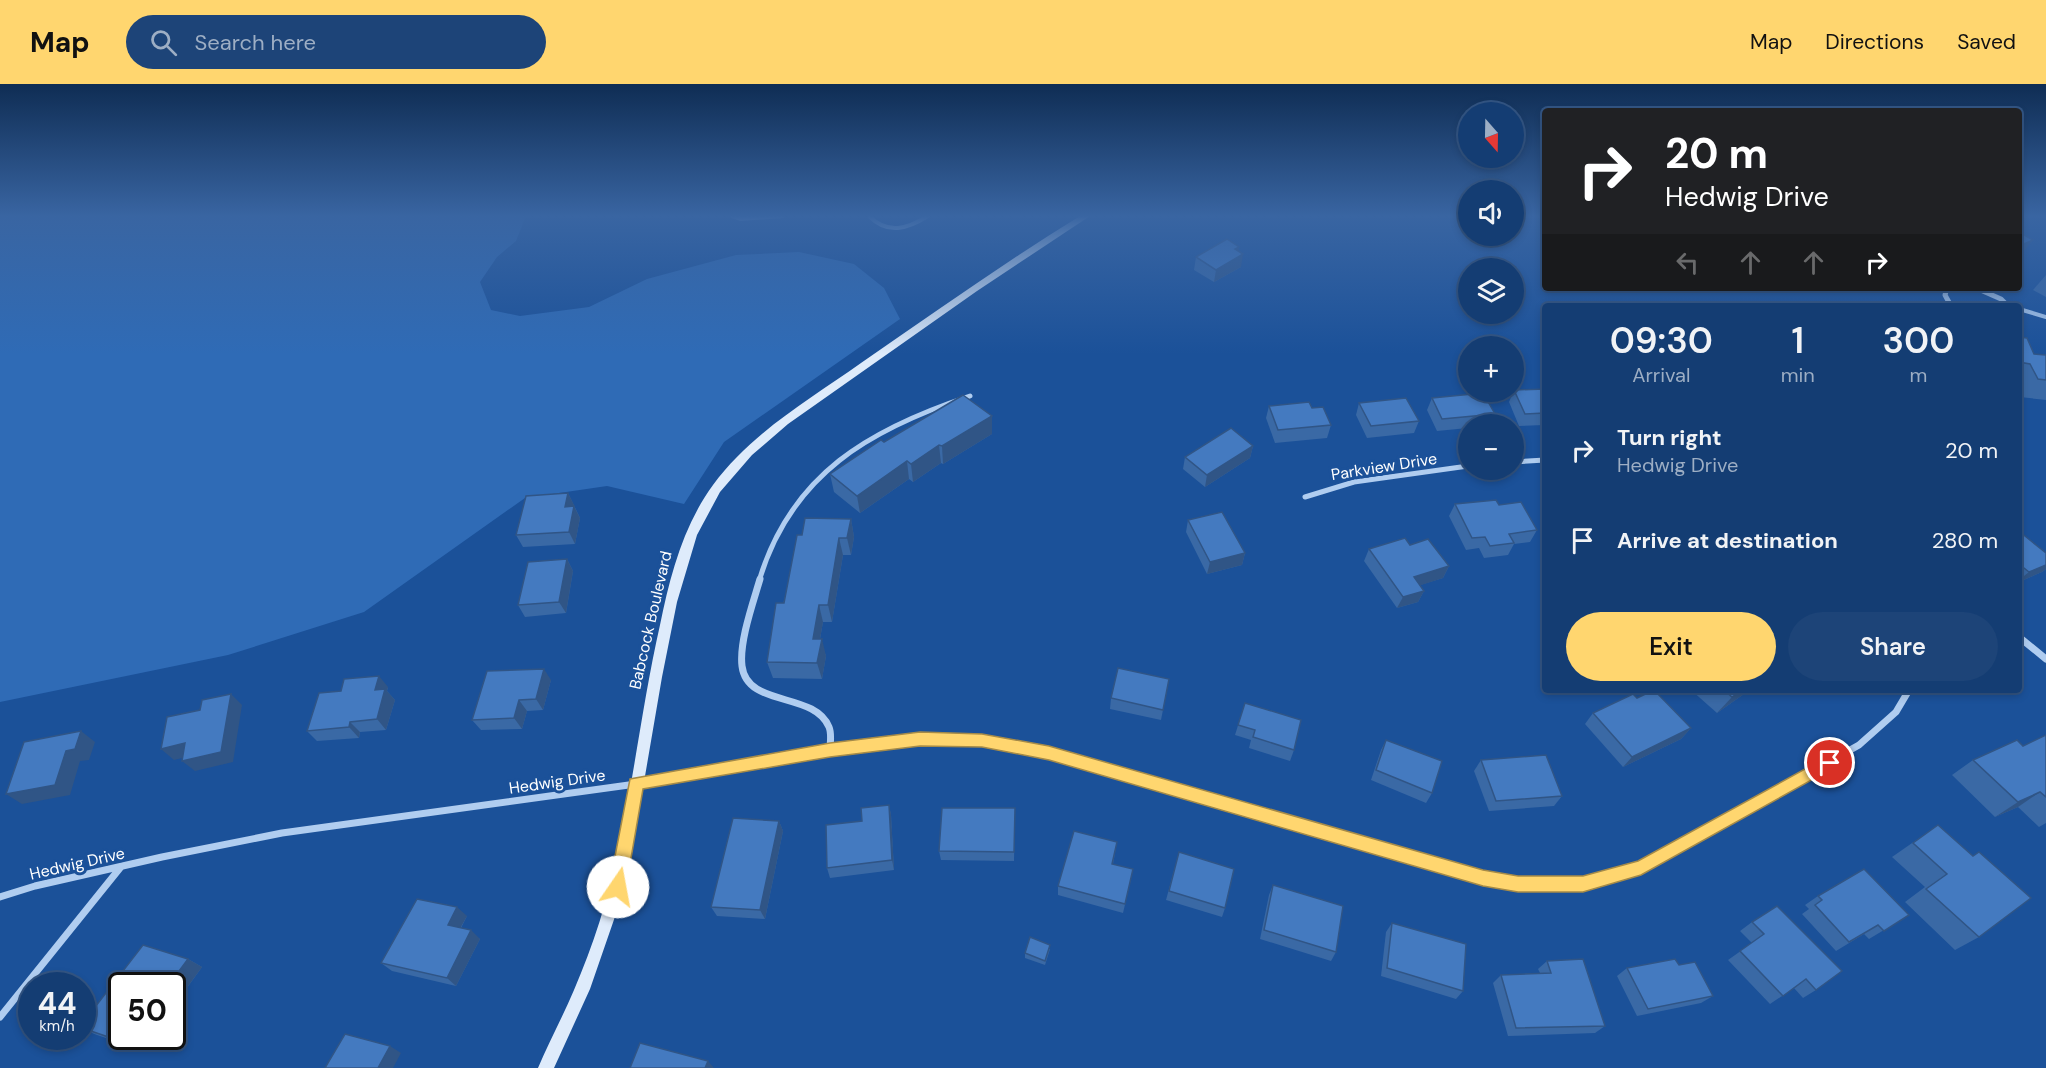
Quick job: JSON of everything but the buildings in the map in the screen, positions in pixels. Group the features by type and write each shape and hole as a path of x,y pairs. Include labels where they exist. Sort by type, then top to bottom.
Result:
{"main road":[{"name":"Babcock Boulevard","path":"546,1068 590,976 618,887 657,660 680,565 704,509 745,454 806,405 1011,262"}],"street":[{"path":"1983,291 2005,303"},
{"path":"830,750 829,727 820,716 778,695 760,691 747,680 741,666 753,605 777,532 813,481 865,441 900,421 970,396"},
{"path":"1524,461 1542,460"},
{"name":"Parkview Drive","path":"1305,497 1354,482 1458,467"},
{"path":"2022,640 2046,660"},
{"name":"Hedwig Drive","path":"0,897 35,886 282,833 636,784 830,750 952,738 1013,745 1090,763 1483,878 1518,884 1583,884 1641,867 1850,751 1896,712 1907,693"},
{"path":"0,1017 121,867"}],"lane":[{"path":"2022,310 2046,317"}],"shaded area":[{"path":"0,262 494,262 480,282 491,310 520,316 589,307 647,279 710,262 844,262 854,264 884,288 900,319 724,442 684,504 607,486 525,498 364,612 228,655 0,702"}],"route":[{"path":"618,887 636,784 830,750 920,739 952,738 982,741 1049,753 1483,878 1518,884 1553,885 1583,884 1612,878 1641,867 1830,763"}]}
